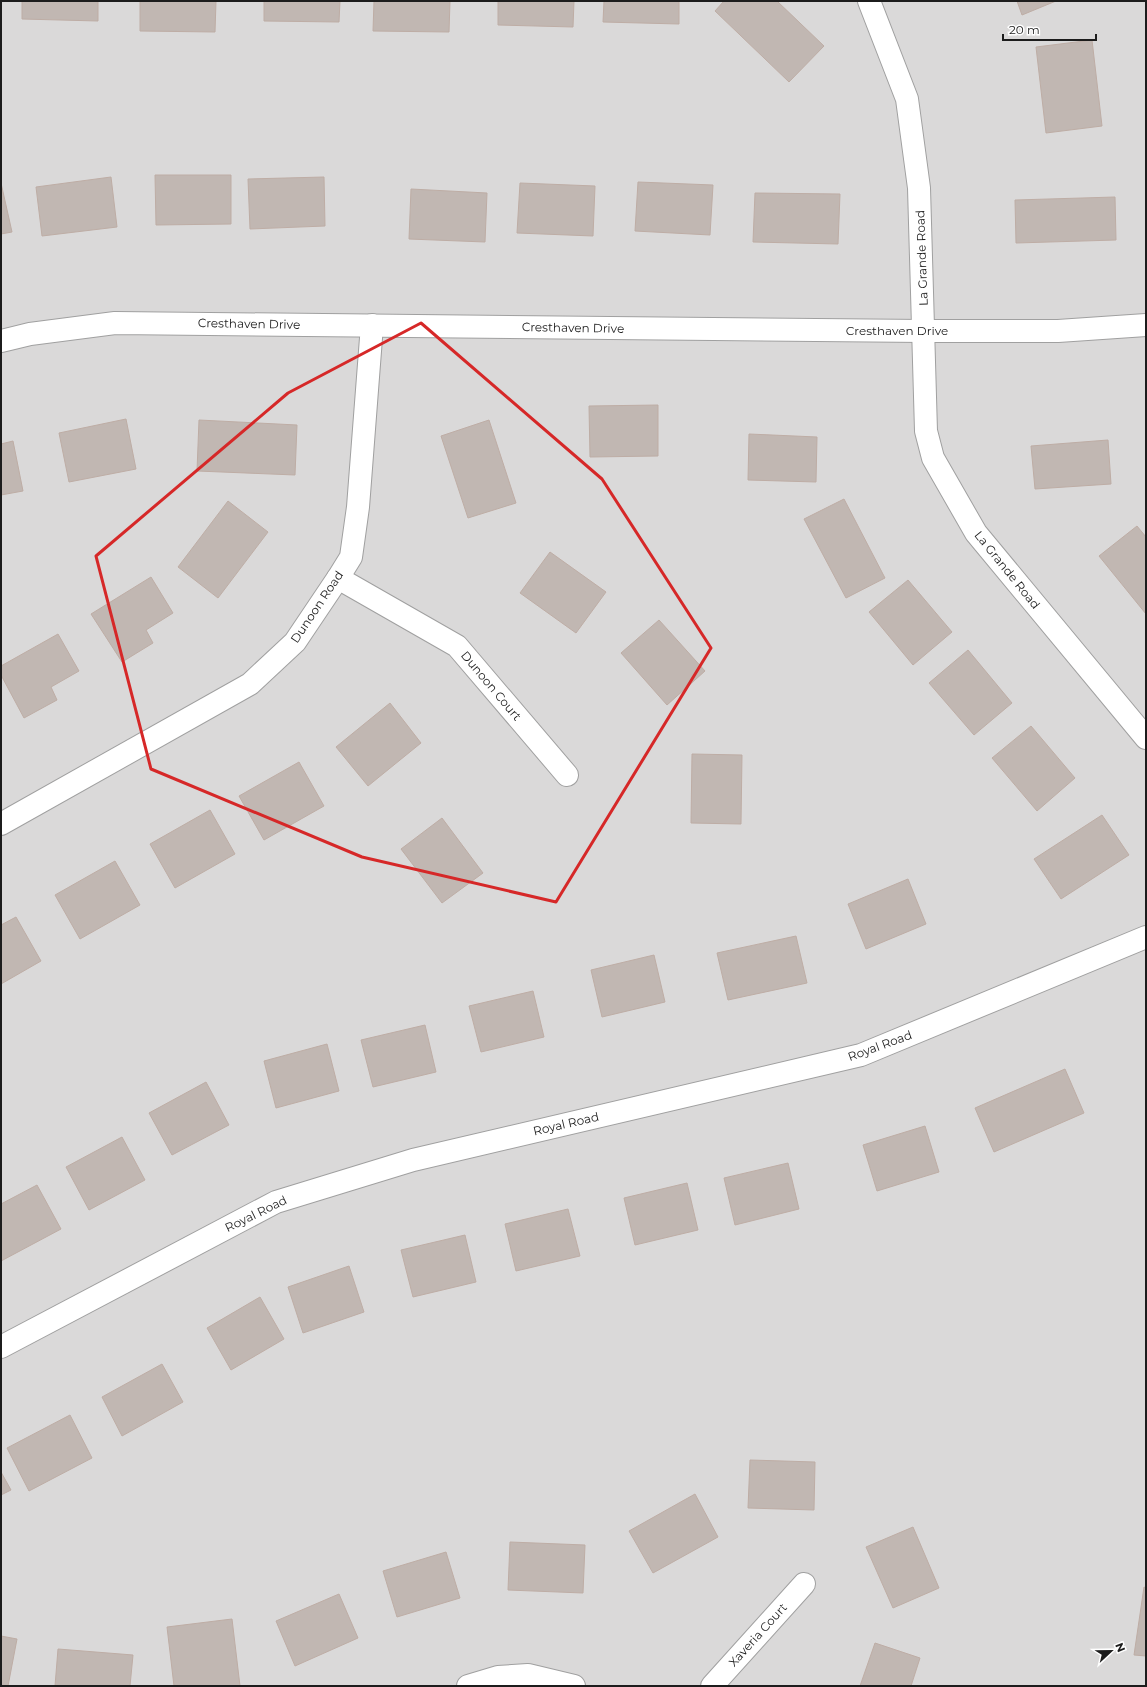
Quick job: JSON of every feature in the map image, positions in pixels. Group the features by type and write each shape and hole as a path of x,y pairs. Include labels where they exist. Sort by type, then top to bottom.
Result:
{"street":[{"name":"La Grande Road","path":"869,1 907,99 919,188 926,431 933,458 976,533 1146,738"},
{"name":"Cresthaven Drive","path":"1,341 30,334 115,323 924,332 1058,331 1146,324"},
{"name":"Dunoon Road","path":"1,824 250,684 295,642 351,557 358,507 372,325"},
{"name":"Dunoon Court","path":"338,578 457,646 567,775"},
{"name":"Royal Road","path":"1,1346 276,1202 413,1160 861,1055 1146,937"},
{"name":"Xaveria Court","path":"712,1686 804,1584"},
{"path":"468,1686 498,1677 528,1675 574,1686"}],"highlighted area":[{"path":"421,323 602,479 711,648 556,902 362,857 151,769 96,556 288,393"}],"shaded area":[{"path":"1,1 1146,1 1146,1686 1,1686"}],"building":[{"path":"22,1 98,1 98,21 22,19"},
{"path":"140,1 216,1 215,32 140,31"},
{"path":"264,1 340,1 339,22 264,21"},
{"path":"374,1 450,1 449,32 373,31"},
{"path":"498,1 574,1 573,27 498,25"},
{"path":"604,1 679,1 679,24 603,22"},
{"path":"724,1 777,1 824,46 789,82 715,11"},
{"path":"1017,1 1056,1 1022,15"},
{"path":"1092,40 1102,126 1046,133 1036,47"},
{"path":"155,175 231,175 231,224 156,225"},
{"path":"111,177 117,227 42,236 36,187"},
{"path":"324,177 325,226 250,229 248,179"},
{"path":"638,182 713,185 710,235 635,231"},
{"path":"1,183 12,232 1,234"},
{"path":"520,183 595,186 593,236 517,233"},
{"path":"411,189 487,193 485,242 409,239"},
{"path":"755,193 840,194 838,244 753,242"},
{"path":"1115,197 1116,240 1016,243 1015,200"},
{"path":"658,405 658,456 590,457 589,406"},
{"path":"126,419 136,469 69,482 59,433"},
{"path":"199,420 297,425 295,475 197,471"},
{"path":"489,420 516,503 468,518 441,436"},
{"path":"749,434 817,437 816,482 748,480"},
{"path":"1108,440 1111,484 1035,489 1031,446"},
{"path":"13,441 23,491 1,495 1,444"},
{"path":"844,499 885,578 846,598 804,519"},
{"path":"228,501 268,532 218,598 178,567"},
{"path":"1137,526 1146,537 1146,614 1099,556"},
{"path":"550,552 606,592 576,633 520,593"},
{"path":"151,577 173,613 146,630 153,643 122,662 91,614"},
{"path":"908,580 952,632 913,665 869,612"},
{"path":"659,620 705,671 667,705 621,653"},
{"path":"58,634 79,671 51,687 57,700 24,718 1,675 1,666"},
{"path":"968,650 1012,703 974,735 929,683"},
{"path":"390,703 421,743 368,786 336,747"},
{"path":"1031,726 1075,778 1037,811 992,758"},
{"path":"692,754 742,755 741,824 691,823"},
{"path":"299,762 324,806 264,840 239,796"},
{"path":"210,810 235,854 175,888 150,844"},
{"path":"1102,815 1129,855 1061,899 1034,859"},
{"path":"442,818 483,873 442,903 401,849"},
{"path":"115,861 140,905 80,939 55,895"},
{"path":"908,879 926,924 866,949 848,904"},
{"path":"16,917 41,961 1,984 1,925"},
{"path":"796,936 807,983 728,1000 717,953"},
{"path":"654,955 665,1002 602,1017 591,970"},
{"path":"533,991 544,1037 481,1052 469,1006"},
{"path":"425,1025 436,1072 373,1087 361,1040"},
{"path":"327,1044 339,1091 276,1108 264,1061"},
{"path":"1065,1069 1084,1113 994,1152 975,1108"},
{"path":"206,1082 229,1125 172,1155 149,1113"},
{"path":"925,1126 939,1172 877,1191 863,1145"},
{"path":"122,1137 145,1180 89,1210 66,1167"},
{"path":"788,1163 799,1209 735,1225 724,1178"},
{"path":"687,1183 698,1230 635,1245 624,1198"},
{"path":"37,1185 61,1229 1,1261 1,1204"},
{"path":"568,1209 580,1256 516,1271 505,1224"},
{"path":"465,1235 476,1282 413,1297 401,1250"},
{"path":"349,1266 364,1312 303,1333 288,1287"},
{"path":"260,1297 284,1339 231,1370 207,1328"},
{"path":"162,1364 183,1402 122,1436 102,1397"},
{"path":"70,1415 92,1458 29,1491 7,1448"},
{"path":"750,1460 815,1462 814,1510 748,1508"},
{"path":"1,1472 11,1490 1,1495"},
{"path":"695,1494 718,1537 653,1573 629,1531"},
{"path":"913,1527 939,1588 893,1608 866,1547"},
{"path":"510,1542 585,1545 583,1593 508,1590"},
{"path":"446,1552 460,1598 397,1617 383,1571"},
{"path":"1144,1587 1146,1588 1146,1656 1134,1655"},
{"path":"339,1594 358,1638 295,1666 276,1621"},
{"path":"232,1619 240,1686 174,1686 167,1627"},
{"path":"1,1636 17,1639 8,1686 1,1685"},
{"path":"875,1643 920,1658 911,1686 860,1686"},
{"path":"58,1649 133,1655 130,1686 55,1686"}]}
